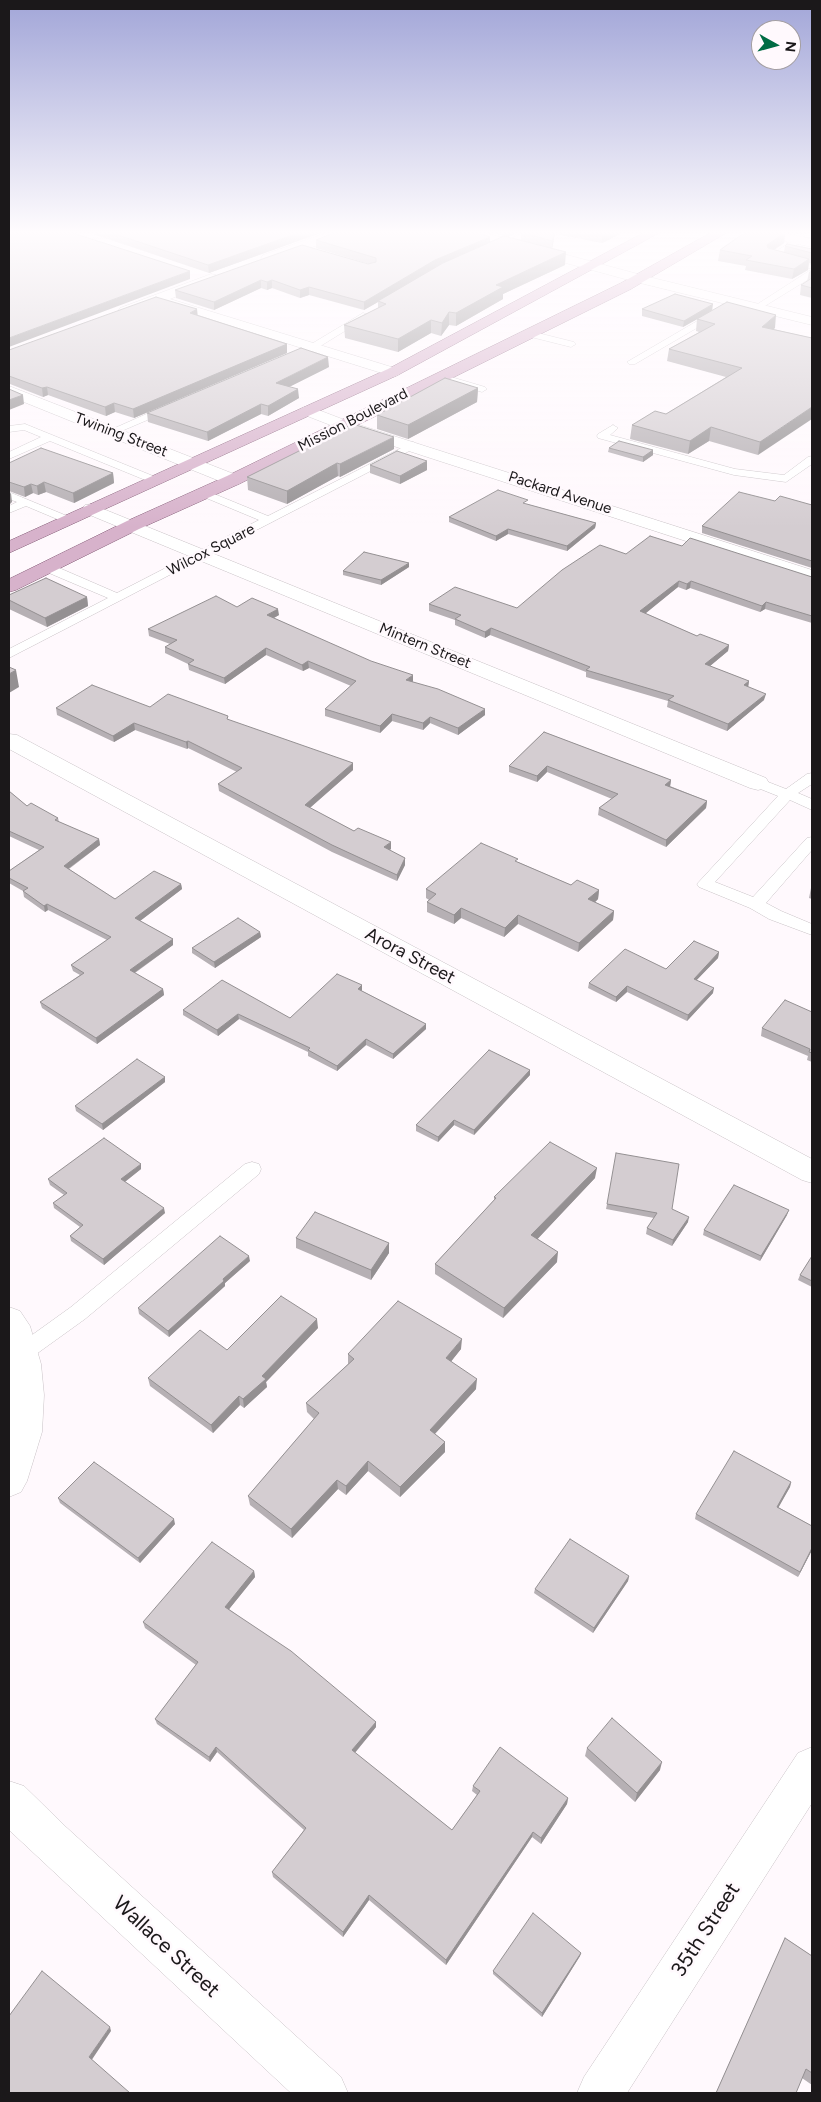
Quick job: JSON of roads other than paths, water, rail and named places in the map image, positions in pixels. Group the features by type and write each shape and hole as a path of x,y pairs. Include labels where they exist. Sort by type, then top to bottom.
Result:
{"main road":[{"name":"Mission Boulevard","path":"9,548 393,372 469,331"},
{"name":"Mission Boulevard","path":"9,586 133,525 233,480 536,331"}],"street":[{"path":"258,331 393,372"},
{"name":"Twining Street","path":"9,392 113,431 233,480"},
{"name":"Packard Avenue","path":"308,410 344,425 413,445 812,576"},
{"name":"Mintern Street","path":"91,509 758,783"},
{"name":"Arora Street","path":"9,740 812,1172"},
{"path":"9,1320 14,1326 24,1364 26,1395 25,1432 9,1481"},
{"name":"35th Street","path":"600,2093 812,1767"},
{"name":"Wallace Street","path":"9,1800 51,1842 325,2093"}],"lane":[{"path":"275,363 310,348 338,331"},
{"path":"632,362 686,331"},
{"path":"530,334 571,344"},
{"path":"441,377 482,389"},
{"path":"113,431 176,404"},
{"path":"9,430 25,427 154,480"},
{"path":"613,428 602,436 734,472 786,479 812,459"},
{"path":"9,456 50,438"},
{"name":"Wilcox Square","path":"9,654 413,445"},
{"path":"203,493 269,520"},
{"path":"9,495 68,520"},
{"path":"9,510 26,502"},
{"path":"46,568 118,598"},
{"path":"812,777 787,795 705,884 756,904 775,915 812,930"},
{"path":"758,783 811,804"},
{"path":"756,904 812,841"},
{"path":"21,1354 78,1313 252,1169"}]}
